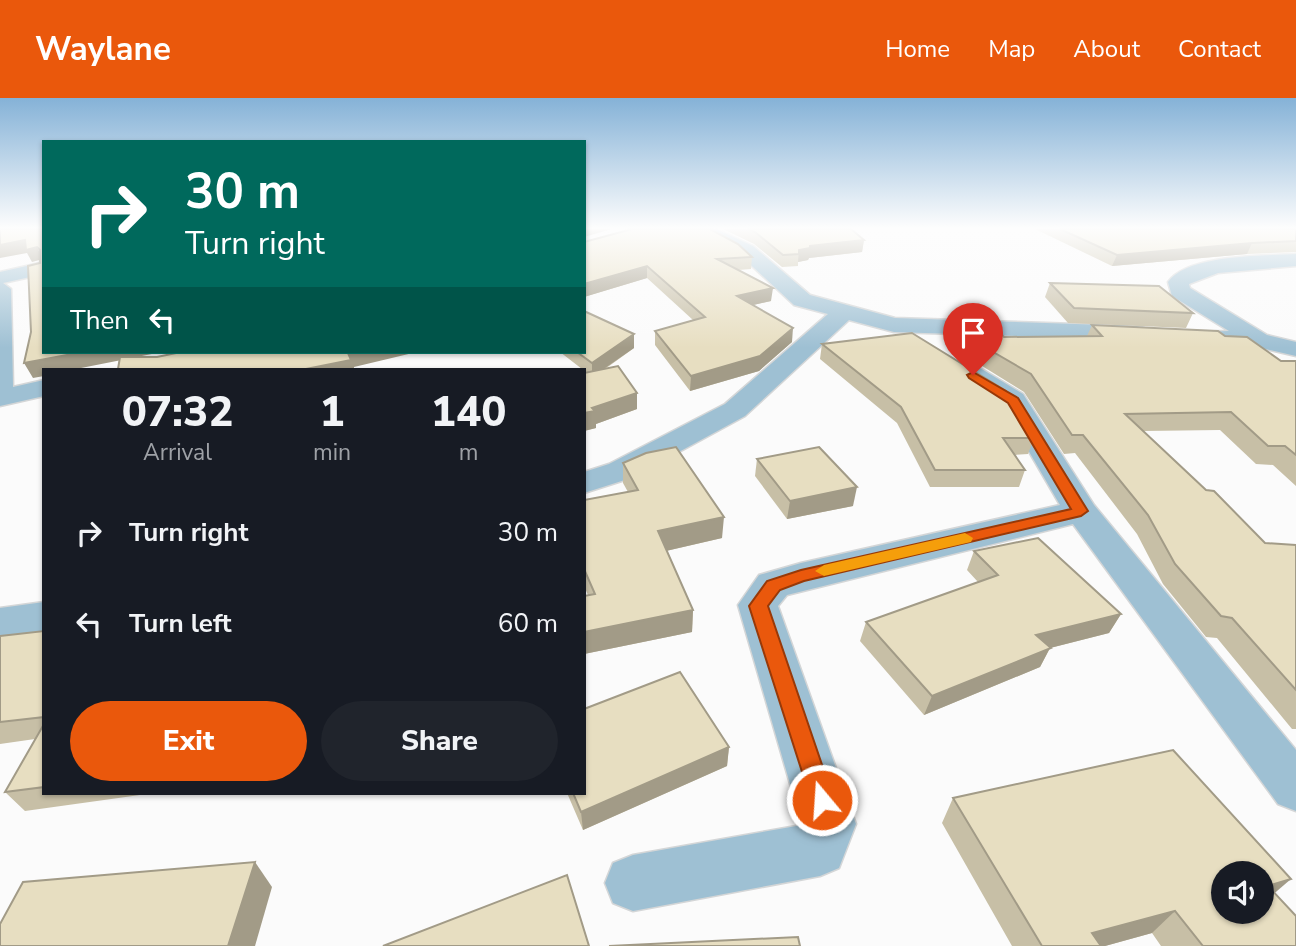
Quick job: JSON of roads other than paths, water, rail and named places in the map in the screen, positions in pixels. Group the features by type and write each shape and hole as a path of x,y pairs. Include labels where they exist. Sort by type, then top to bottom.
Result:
{"street":[{"path":"0,278 41,269"},
{"path":"767,269 802,300 894,325 1157,334"},
{"path":"1211,269 1188,274 1178,282 1180,291 1261,341"},
{"path":"0,289 1,398 42,388"},
{"path":"586,482 620,471 734,410 843,313"},
{"path":"894,325 1013,400 1081,511 1296,788"},
{"path":"1183,336 1261,341 1296,349"},
{"path":"633,883 820,849 829,824 758,606 774,585 801,576 1081,511"},
{"path":"0,623 42,617"}]}
